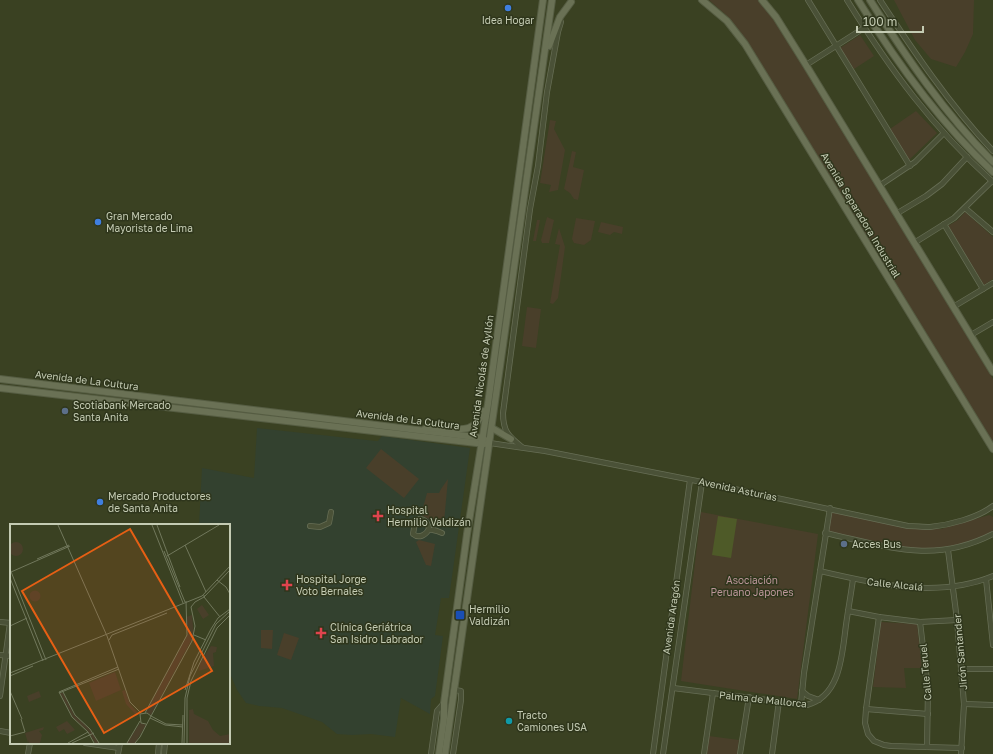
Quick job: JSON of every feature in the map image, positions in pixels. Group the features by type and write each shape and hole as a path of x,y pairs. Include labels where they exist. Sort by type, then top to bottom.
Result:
{"main road":[{"name":"Avenida Nicolás de Ayllón","path":"438,754 444,718 444,703 467,534 488,404 544,0"},
{"name":"Avenida Nicolás de Ayllón","path":"445,754 458,691 492,428 552,0"},
{"name":"Avenida Separadora Industrial","path":"702,0 728,21 745,44 993,449"},
{"path":"762,0 776,17 806,65 971,336 991,363 993,372"},
{"path":"858,0 898,64 953,132 993,172"},
{"path":"870,0 906,56 993,162"},
{"path":"544,60 555,26 560,17 573,1"},
{"name":"Avenida de La Cultura","path":"0,379 316,421 375,432 490,443"},
{"name":"Avenida de La Cultura","path":"0,388 316,421 418,430 482,442"},
{"path":"418,430 434,427 468,429 478,423 488,404"},
{"path":"492,428 511,439"}],"street":[{"path":"808,0 910,166"},
{"path":"847,0 864,28 918,105 992,182 965,208 944,224 914,243"},
{"path":"880,0 922,62 963,117 993,151"},
{"path":"522,447 511,439 504,428 503,413 547,92 558,32 563,18 573,1"},
{"path":"806,65 864,28"},
{"path":"879,186 910,166 944,133"},
{"path":"896,214 926,196 942,184 967,157"},
{"path":"965,208 993,232"},
{"path":"944,224 983,289"},
{"path":"953,306 993,283"},
{"path":"971,336 993,322"},
{"name":"Avenida Asturias","path":"490,443 522,447 702,482 830,508 908,526 930,527 951,524 984,512 993,506"},
{"name":"Avenida Aragón","path":"653,754 690,480"},
{"name":"Avenida Aragón","path":"663,754 702,482"},
{"path":"801,704 804,673 830,508"},
{"path":"310,526 320,527 329,523 330,512"},
{"name":"Avenida Asturias","path":"984,512 993,513"},
{"path":"429,530 442,533"},
{"path":"825,533 906,550 927,552 948,550 968,545 993,534"},
{"name":"Jirón Santander","path":"948,550 957,620 964,704 962,754"},
{"name":"Calle Alcalá","path":"820,571 854,579 912,588 953,586 986,579 993,576"},
{"name":"Palma de Mallorca","path":"673,688 807,705 819,700 826,695 838,674 842,658 854,579"},
{"path":"986,579 993,645"},
{"path":"848,611 879,617 920,622 957,620"},
{"path":"879,617 866,709 865,723 868,734 874,741 891,746 962,748"},
{"path":"0,622 10,623"},
{"name":"Calle Teruel","path":"920,622 928,689 927,747"},
{"path":"0,696 8,656 10,634"},
{"path":"0,655 8,656"},
{"path":"961,669 993,669"},
{"name":"Avenida Nicolás de Ayllón","path":"453,754 461,700 458,691"},
{"path":"802,691 808,696 819,700"},
{"path":"704,754 713,693"},
{"path":"740,754 749,697"},
{"path":"772,754 779,701"},
{"path":"431,754 437,712 444,703"},
{"path":"964,704 993,705"},
{"path":"866,709 928,714"},
{"path":"0,731 10,733"},
{"path":"28,754 30,744"},
{"path":"102,744 120,745 118,754"},
{"path":"159,744 158,754 163,754 165,744"}],"shaded area":[{"name":"Hospital Jorge Voto Bernales","path":"257,428 376,441 378,441 382,436 470,448 449,598 441,598 435,635 443,636 435,696 431,699 430,714 401,698 395,737 371,734 337,734 322,722 282,708 246,703 237,690 230,670 230,524 199,524 202,468 254,478"},
{"path":"718,516 737,519 731,558 712,555"}],"green space":[{"path":"709,0 761,0 807,71 993,379 993,447 741,33 727,16"},
{"path":"894,0 974,0 973,34 956,67 931,59 915,40"},
{"path":"860,35 874,56 854,69 840,48"},
{"path":"916,111 937,133 909,160 890,129"},
{"path":"550,120 556,121 554,129 565,150 558,190 549,192 551,185 540,183"},
{"path":"572,151 576,152 573,167 584,170 578,200 574,199 570,193 564,189"},
{"path":"965,212 993,237 993,279 984,285 948,226 958,220"},
{"path":"547,217 554,220 549,243 542,243 541,240"},
{"path":"576,218 595,221 591,240 584,245 574,243 572,239"},
{"path":"537,220 540,220 536,241 533,241"},
{"path":"601,222 623,227 622,234 614,232 610,235 598,232"},
{"path":"559,228 565,247 558,298 553,304 550,303 560,245 555,244"},
{"path":"527,307 541,309 536,348 522,346"},
{"path":"381,449 419,479 404,498 366,468"},
{"path":"448,479 444,522 432,520 421,515 427,493 439,493"},
{"name":"Asociación Peruano Japones","path":"701,512 818,534 797,699 681,681"},
{"path":"831,512 914,529 941,529 989,515 993,517 993,531 981,537 957,545 925,549 906,548 828,532"},
{"path":"419,540 435,544 431,566 426,565 416,542"},
{"path":"881,622 917,624 922,668 904,668 906,688 873,687"},
{"path":"261,630 273,630 272,649 261,648"},
{"path":"284,633 299,638 291,660 277,655"},
{"path":"709,736 739,740 737,754 707,754"}],"place":[{"name":"Idea Hogar","path":"508,8"},
{"name":"Gran Mercado Mayorista de Lima","path":"98,222"},
{"name":"Scotiabank Mercado Santa Anita","path":"65,411"},
{"name":"Mercado Productores de Santa Anita","path":"100,502"},
{"name":"Hospital Hermilio Valdizán","path":"378,516"},
{"name":"Acces Bus","path":"844,544"},
{"name":"Hospital Jorge Voto Bernales","path":"287,585"},
{"name":"Hermilio Valdizán","path":"460,615"},
{"name":"Clínica Geriátrica San Isidro Labrador","path":"321,633"},
{"name":"Tracto Camiones USA","path":"509,721"}]}
